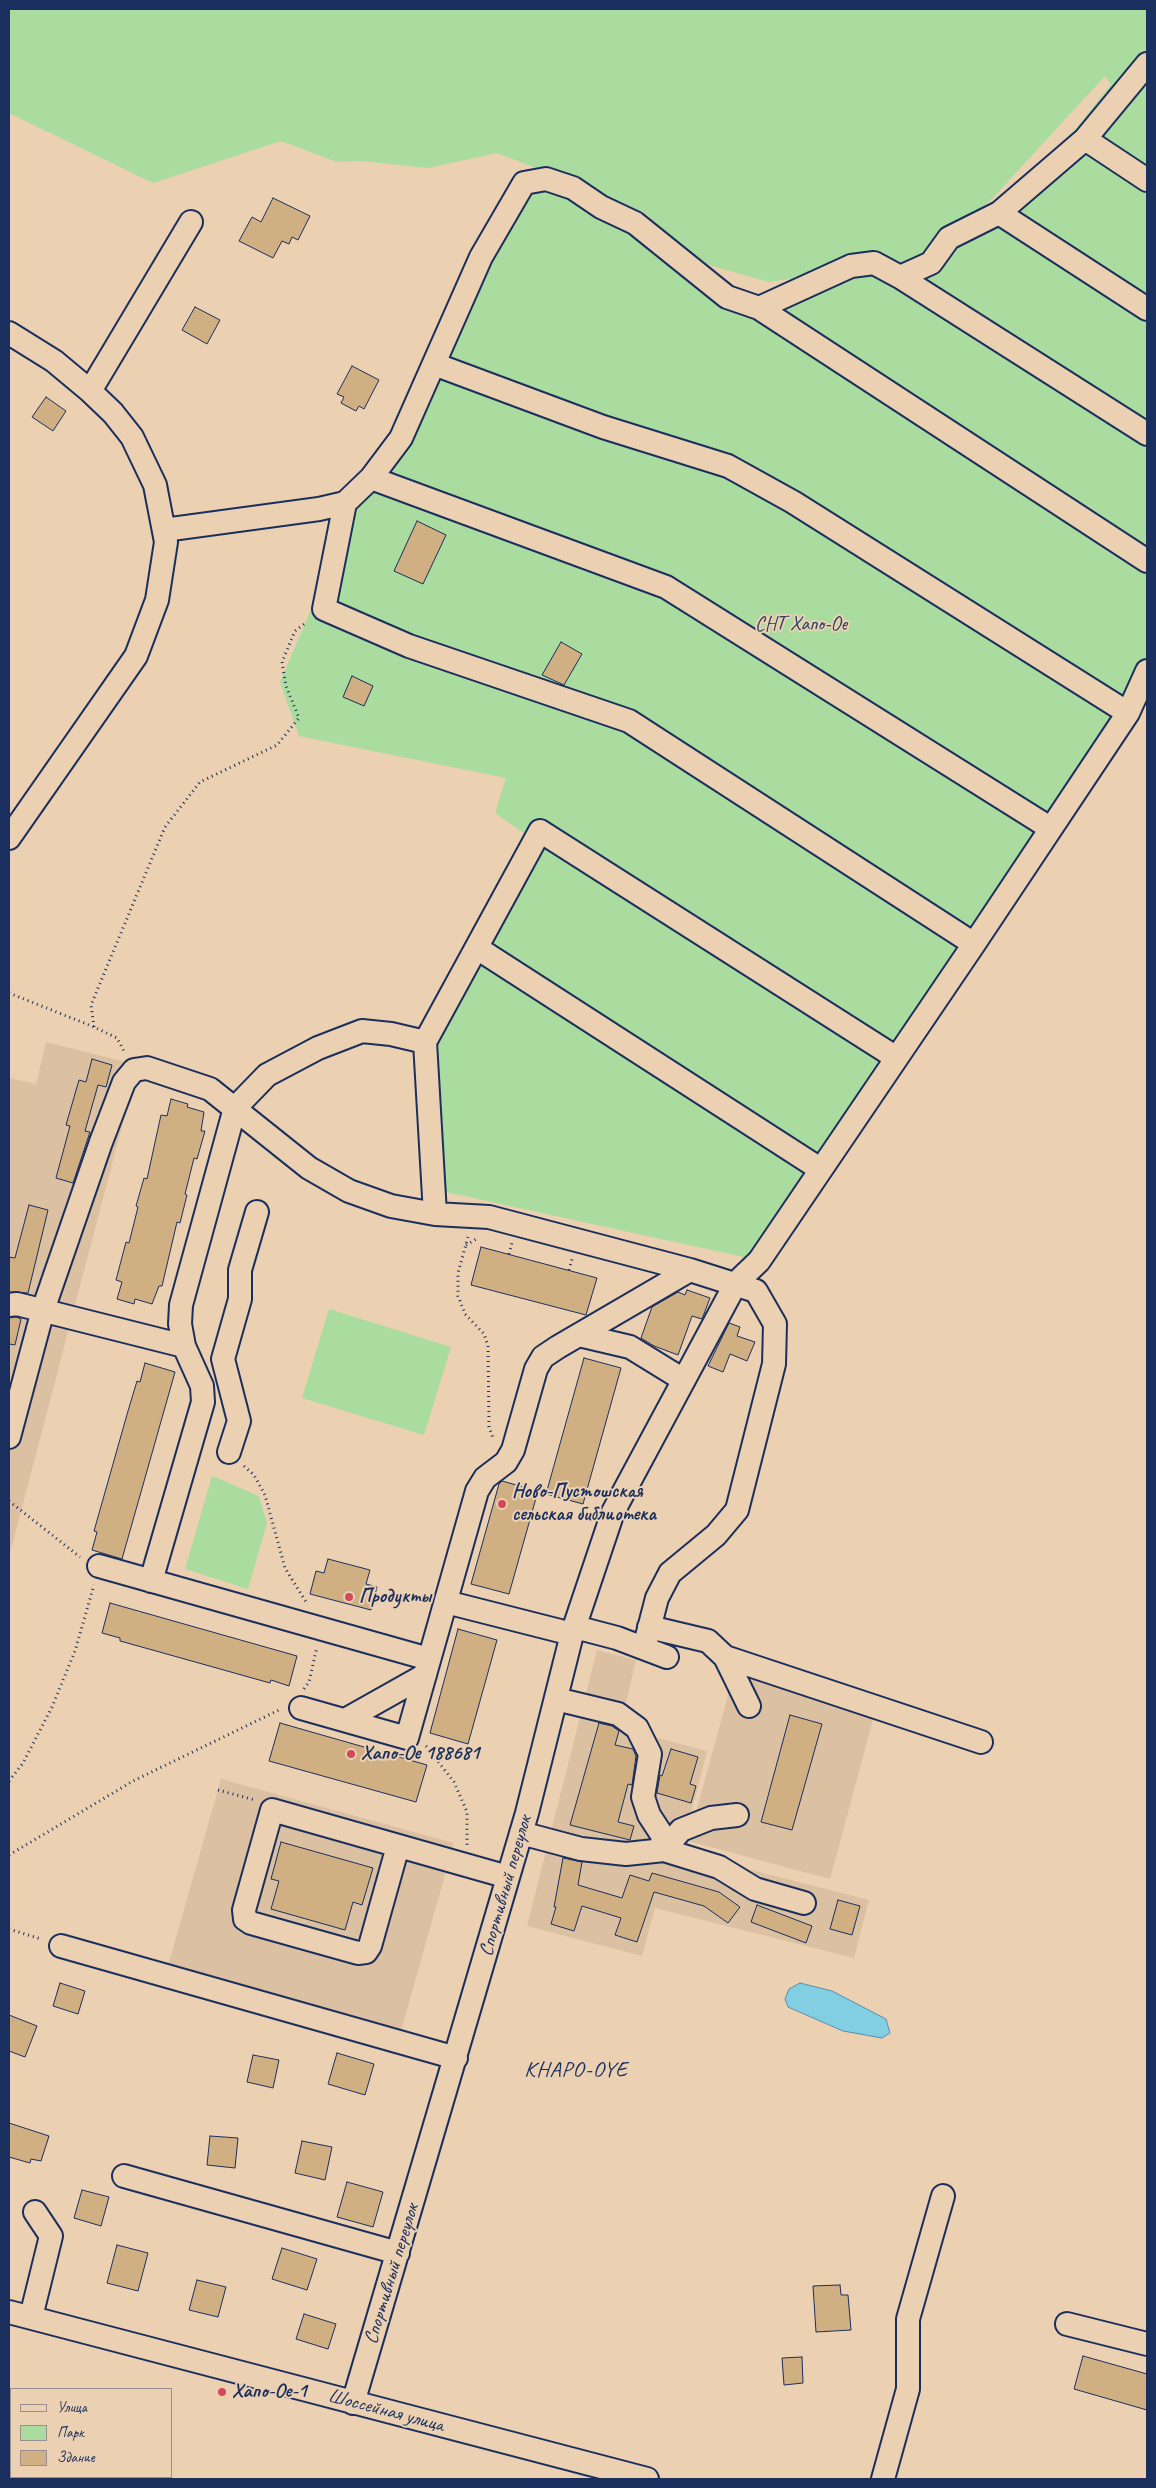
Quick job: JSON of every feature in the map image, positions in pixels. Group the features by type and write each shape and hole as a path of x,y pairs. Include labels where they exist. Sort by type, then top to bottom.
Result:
{"street":[{"path":"900,276 931,262 949,238 1000,213 1085,139 1147,64"},
{"path":"1085,139 1147,180"},
{"path":"974,944 630,721 409,646 324,609 345,504 371,478 401,438 481,257 524,183 546,179 573,188 601,207 635,223 727,297 759,308 1147,561"},
{"path":"1000,213 1147,309"},
{"path":"90,391 191,222"},
{"path":"759,308 851,266 874,263 900,276 1147,434"},
{"path":"9,838 136,656 157,600 166,542 155,485 132,437 113,413 54,361 12,341"},
{"path":"434,364 603,427 728,466 793,502 1128,713"},
{"path":"371,478 666,586 1050,828"},
{"path":"164,530 345,504"},
{"name":"Спортивный переулок","path":"353,2402 521,1833 574,1631 613,1512 682,1379 736,1283 759,1261 895,1057 974,944 1128,713 1147,671"},
{"path":"435,1214 426,1042 540,831 895,1057"},
{"path":"477,948 820,1168"},
{"path":"151,1581 202,1402 202,1386 184,1346 180,1324 181,1305 235,1108 267,1074 318,1048 362,1031 391,1034 426,1042"},
{"path":"9,1437 43,1310 104,1133 124,1082 134,1070 147,1068 210,1088 309,1168 349,1191 391,1206 435,1214 489,1217 690,1270 756,1290 775,1324 774,1364 737,1510 716,1534 670,1574 658,1598 646,1638"},
{"path":"229,1452 239,1421 223,1358 240,1299 240,1270 257,1212"},
{"path":"296,1706 407,1738 477,1491 485,1478 506,1462 513,1450 536,1370 544,1357 690,1270"},
{"path":"9,1304 43,1310 184,1346"},
{"path":"579,1335 630,1347 682,1379"},
{"path":"202,1386 228,1379"},
{"path":"99,1566 323,1630 427,1667"},
{"path":"446,1602 574,1631 617,1638 708,1641 725,1656 981,1742"},
{"path":"646,1638 667,1657"},
{"path":"725,1656 749,1706"},
{"path":"344,1720 427,1667"},
{"path":"556,1698 618,1714 637,1728 650,1754 643,1797 649,1815 662,1835 664,1850"},
{"path":"398,1846 370,1946 366,1952 358,1953 251,1923 245,1919 244,1910 272,1810 508,1877"},
{"path":"664,1850 681,1830 711,1818 737,1815"},
{"path":"521,1833 580,1849 626,1854 664,1850 719,1867 755,1889 804,1903"},
{"path":"61,1946 456,2058"},
{"path":"124,2176 398,2253"},
{"path":"883,2479 908,2389 908,2319 943,2196"},
{"path":"31,2318 51,2236 35,2212"},
{"name":"Шоссейная улица","path":"9,2312 647,2479"},
{"path":"1067,2324 1147,2344"}],"path":[{"path":"94,1027 91,1005 165,827 200,782 277,745 299,718 286,686 282,662 295,631 324,609"},
{"path":"9,994 94,1027 117,1038 134,1070"},
{"path":"473,1216 458,1273 458,1296 465,1314 484,1334 488,1346 489,1426 493,1438 513,1450"},
{"path":"9,1855 133,1781 296,1706 309,1682 314,1654 323,1630 286,1568 265,1495 254,1475 229,1452"},
{"path":"9,1501 76,1555 99,1566 75,1651 52,1708 22,1763 9,1780"},
{"path":"407,1738 428,1747 454,1782 467,1812 466,1865"},
{"path":"218,1790 264,1803 272,1810"},
{"path":"9,1929 61,1946"}],"shaded area":[{"path":"46,1042 138,1065 9,1557 9,1078 36,1084"},
{"path":"597,1650 636,1660 625,1707 657,1738 707,1751 681,1852 869,1900 854,1958 655,1908 642,1956 527,1926"},
{"path":"734,1674 875,1712 830,1879 688,1841"},
{"path":"221,1779 454,1843 401,2031 168,1966"}],"green space":[{"name":"СНТ Хапо-Ое","path":"9,9 1147,9 1147,695 1124,739 825,1174 771,1263 423,1187 421,1031 531,838 495,813 506,778 299,736 280,682 354,509 532,187 549,173 497,153 428,168 361,161 337,162 281,141 153,183 9,113","holes":["1105,76 1111,84 1075,130 1004,196 977,210 989,202","562,178 645,213 698,262 769,282 801,277 758,296 727,290"]},
{"path":"329,1309 451,1347 424,1435 302,1398"},
{"path":"212,1476 259,1496 267,1523 248,1589 185,1569"}],"water":[{"path":"800,1983 832,1991 886,2019 890,2033 882,2038 843,2031 788,2007 785,1999 789,1989"}],"building":[{"path":"273,198 310,216 298,240 292,237 289,244 282,241 273,258 239,241 252,217 261,222"},
{"path":"195,307 220,320 207,344 182,330"},
{"path":"352,366 379,380 364,409 359,406 356,411 341,403 344,397 337,394"},
{"path":"46,397 66,411 53,431 32,417"},
{"path":"417,521 446,535 423,584 394,571"},
{"path":"561,642 582,654 564,685 542,675"},
{"path":"352,676 373,686 364,706 343,697"},
{"path":"92,1059 112,1065 106,1087 98,1085 85,1131 90,1132 73,1183 56,1178 70,1126 66,1125 79,1080 86,1082"},
{"path":"171,1099 188,1104 187,1107 204,1112 201,1131 205,1131 197,1159 194,1158 180,1223 177,1222 162,1286 159,1286 152,1304 135,1299 134,1304 117,1299 122,1282 116,1280 126,1242 129,1243 144,1178 147,1179 161,1115 167,1116"},
{"path":"29,1205 48,1210 28,1293 9,1292 9,1257 15,1258"},
{"path":"481,1247 597,1278 586,1315 471,1285"},
{"path":"687,1290 710,1298 702,1319 692,1316 678,1355 654,1346 641,1338 652,1307 678,1292 685,1295"},
{"path":"16,1317 21,1319 15,1345 9,1344 9,1318"},
{"path":"729,1323 740,1327 737,1336 755,1342 747,1361 730,1354 723,1372 708,1366"},
{"path":"584,1358 621,1368 583,1504 546,1494"},
{"path":"145,1363 175,1372 122,1559 92,1550 97,1532 94,1531 137,1381 140,1382"},
{"path":"502,1481 538,1491 509,1594 471,1584 499,1484"},
{"path":"328,1559 370,1570 366,1584 377,1587 371,1610 310,1594 316,1571 324,1573"},
{"path":"110,1603 297,1656 289,1686 271,1680 270,1683 120,1641 120,1638 102,1633"},
{"path":"458,1629 497,1640 468,1744 430,1733"},
{"path":"790,1715 822,1724 792,1830 761,1822"},
{"path":"280,1723 427,1765 416,1802 269,1761"},
{"path":"599,1723 612,1726 619,1731 615,1745 633,1749 636,1756 632,1785 628,1784 618,1822 634,1826 630,1840 570,1825"},
{"path":"671,1749 698,1757 690,1784 696,1786 691,1803 657,1793 660,1775 662,1776"},
{"path":"281,1842 373,1868 362,1905 353,1902 345,1930 271,1909 279,1881 271,1879"},
{"path":"563,1858 582,1862 578,1885 622,1898 630,1875 649,1881 652,1873 719,1892 740,1907 728,1923 704,1906 654,1892 637,1942 615,1935 621,1918 582,1906 574,1931 551,1924 556,1907 554,1907"},
{"path":"838,1900 860,1906 852,1935 830,1929"},
{"path":"757,1905 812,1926 806,1943 751,1922"},
{"path":"60,1983 85,1991 78,2014 53,2006"},
{"path":"9,2015 37,2026 25,2057 9,2051"},
{"path":"337,2053 374,2064 365,2095 328,2084"},
{"path":"253,2055 279,2060 273,2088 247,2082"},
{"path":"9,2123 49,2136 41,2161 31,2159 30,2163 9,2157"},
{"path":"210,2136 238,2138 235,2168 207,2165"},
{"path":"302,2141 332,2147 325,2180 295,2173"},
{"path":"347,2182 383,2192 373,2227 337,2217"},
{"path":"82,2190 109,2197 101,2226 74,2218"},
{"path":"117,2245 148,2253 138,2291 107,2283"},
{"path":"282,2248 317,2259 307,2290 272,2279"},
{"path":"197,2280 226,2287 218,2317 189,2310"},
{"path":"840,2285 841,2295 848,2295 851,2330 816,2332 813,2286"},
{"path":"304,2314 336,2324 328,2349 296,2339"},
{"path":"1083,2356 1147,2374 1147,2410 1074,2389"},
{"path":"802,2357 803,2383 784,2385 782,2358"}],"place":[{"name":"Ново-Пустошская сельская библиотека","path":"502,1504"},
{"name":"Продукты","path":"349,1597"},
{"name":"Хапо-Ое 188681","path":"351,1754"},
{"name":"Хапо-Ое-1","path":"222,2392"}],"district":[{"name":"KHAPO-OYE","path":"576,2070"}]}
